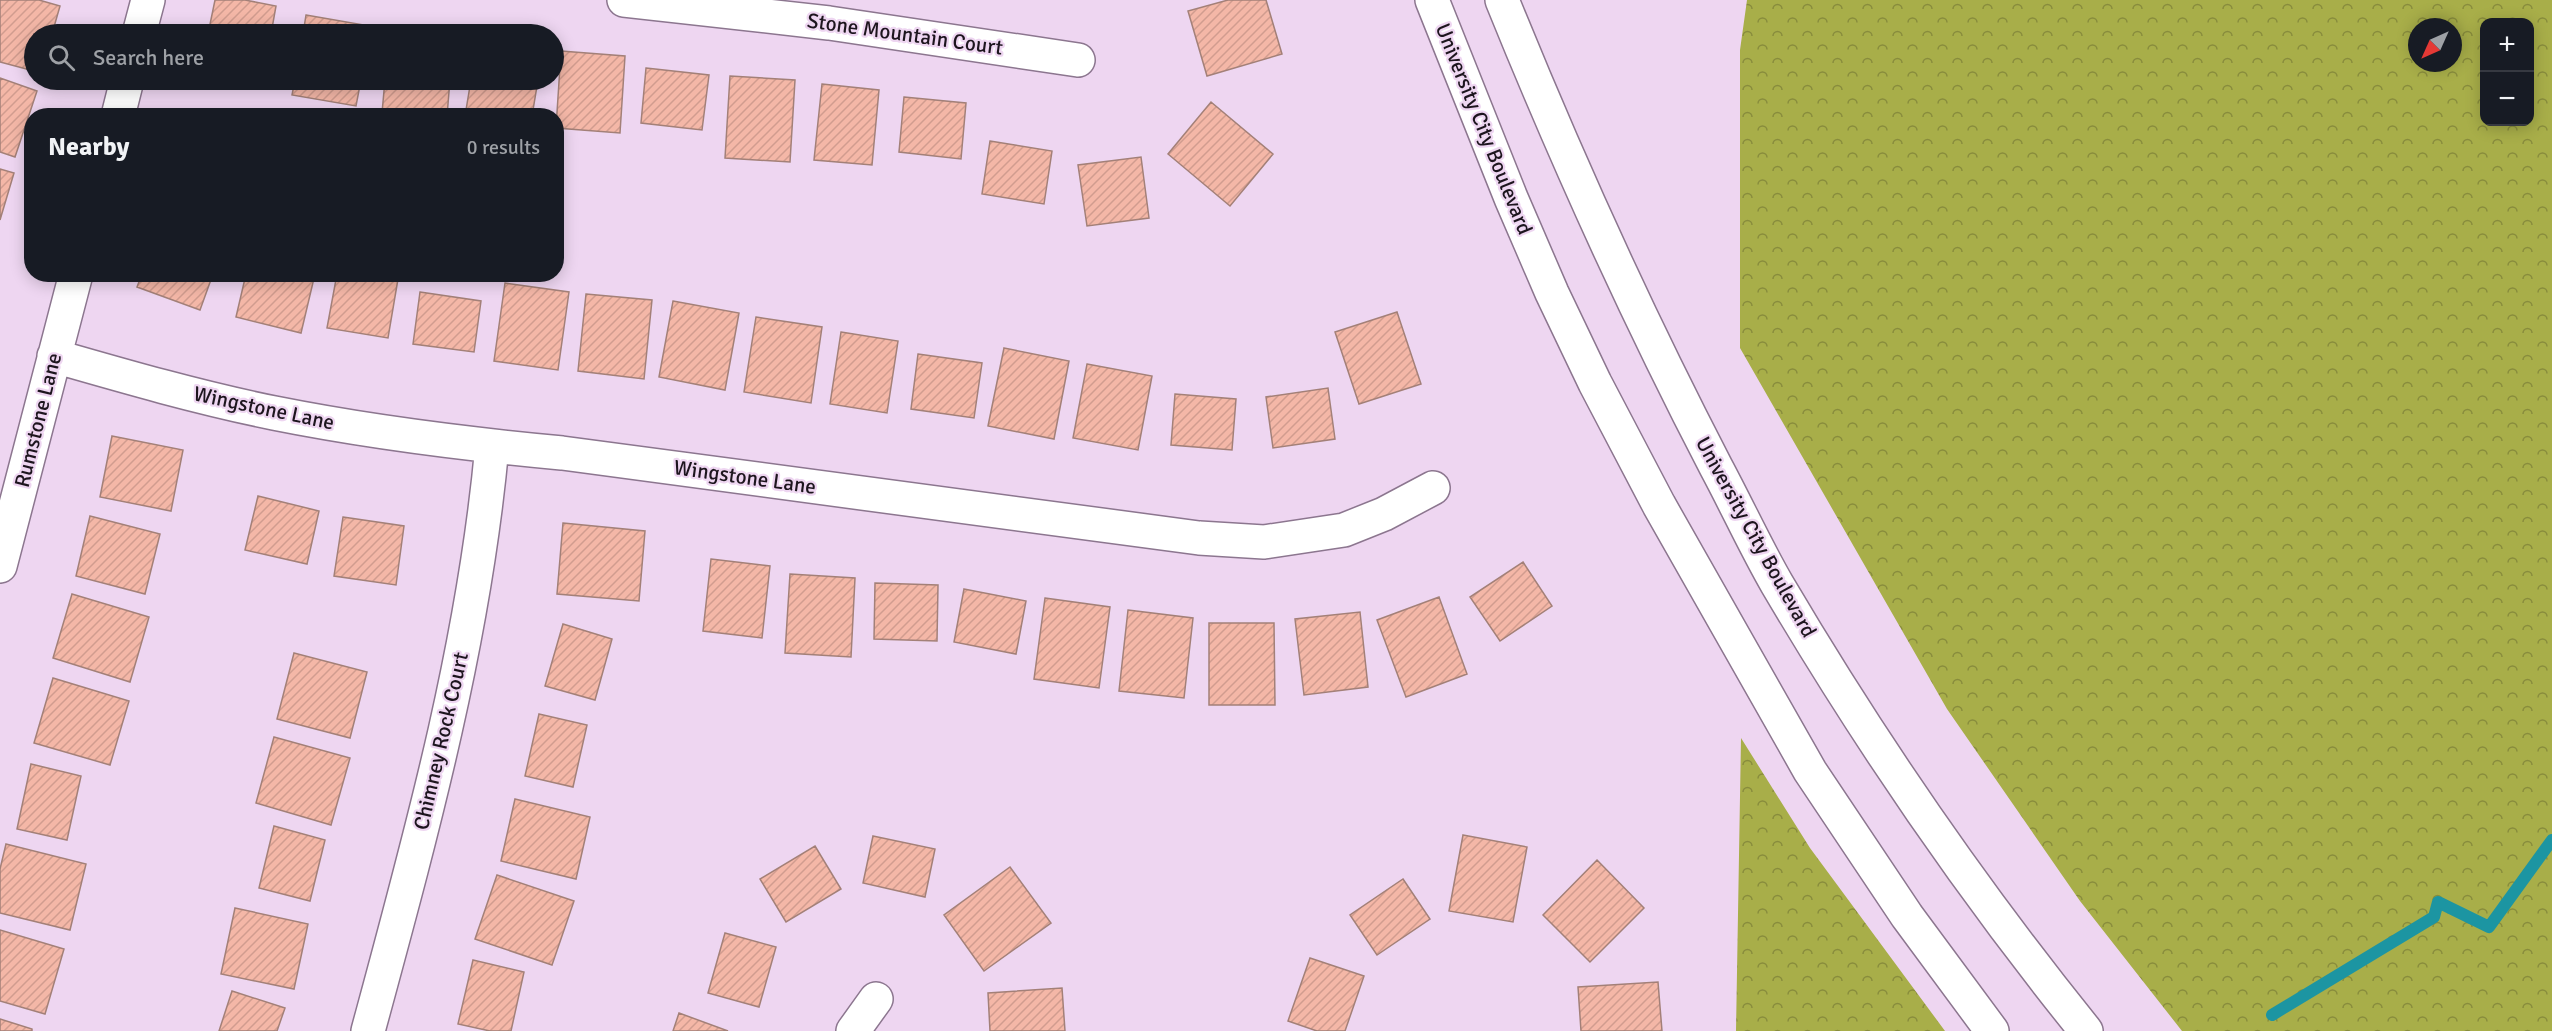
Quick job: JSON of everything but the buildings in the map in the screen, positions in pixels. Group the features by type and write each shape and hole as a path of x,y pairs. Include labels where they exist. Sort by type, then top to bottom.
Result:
{"street":[{"path":"142,24 148,0"},
{"name":"Stone Mountain Court","path":"624,0 829,22 1078,60"},
{"name":"University City Boulevard","path":"1432,0 1510,198 1552,292 1595,383 1659,505 1810,771 1907,916 1992,1031"},
{"name":"University City Boulevard","path":"1502,0 1549,115 1674,386 1776,582 1884,756 1966,874 2086,1031"},
{"path":"120,108 124,90"},
{"name":"Rumstone Lane","path":"0,566 74,282"},
{"name":"Wingstone Lane","path":"54,356 145,383 275,413 492,446 562,453 1199,538 1264,542 1344,530 1384,514 1432,488"},
{"name":"Chimney Rock Court","path":"368,1031 459,674 487,504 492,446"},
{"path":"853,1031 876,999"}],"green space":[{"path":"1747,0 2552,0 2552,1031 2182,1031 2080,901 1947,709 1740,348 1740,50"},
{"path":"1741,738 1810,848 1945,1031 1736,1031"}],"waterway":[{"path":"2272,1015 2434,917 2438,902 2489,927 2552,840"}]}
